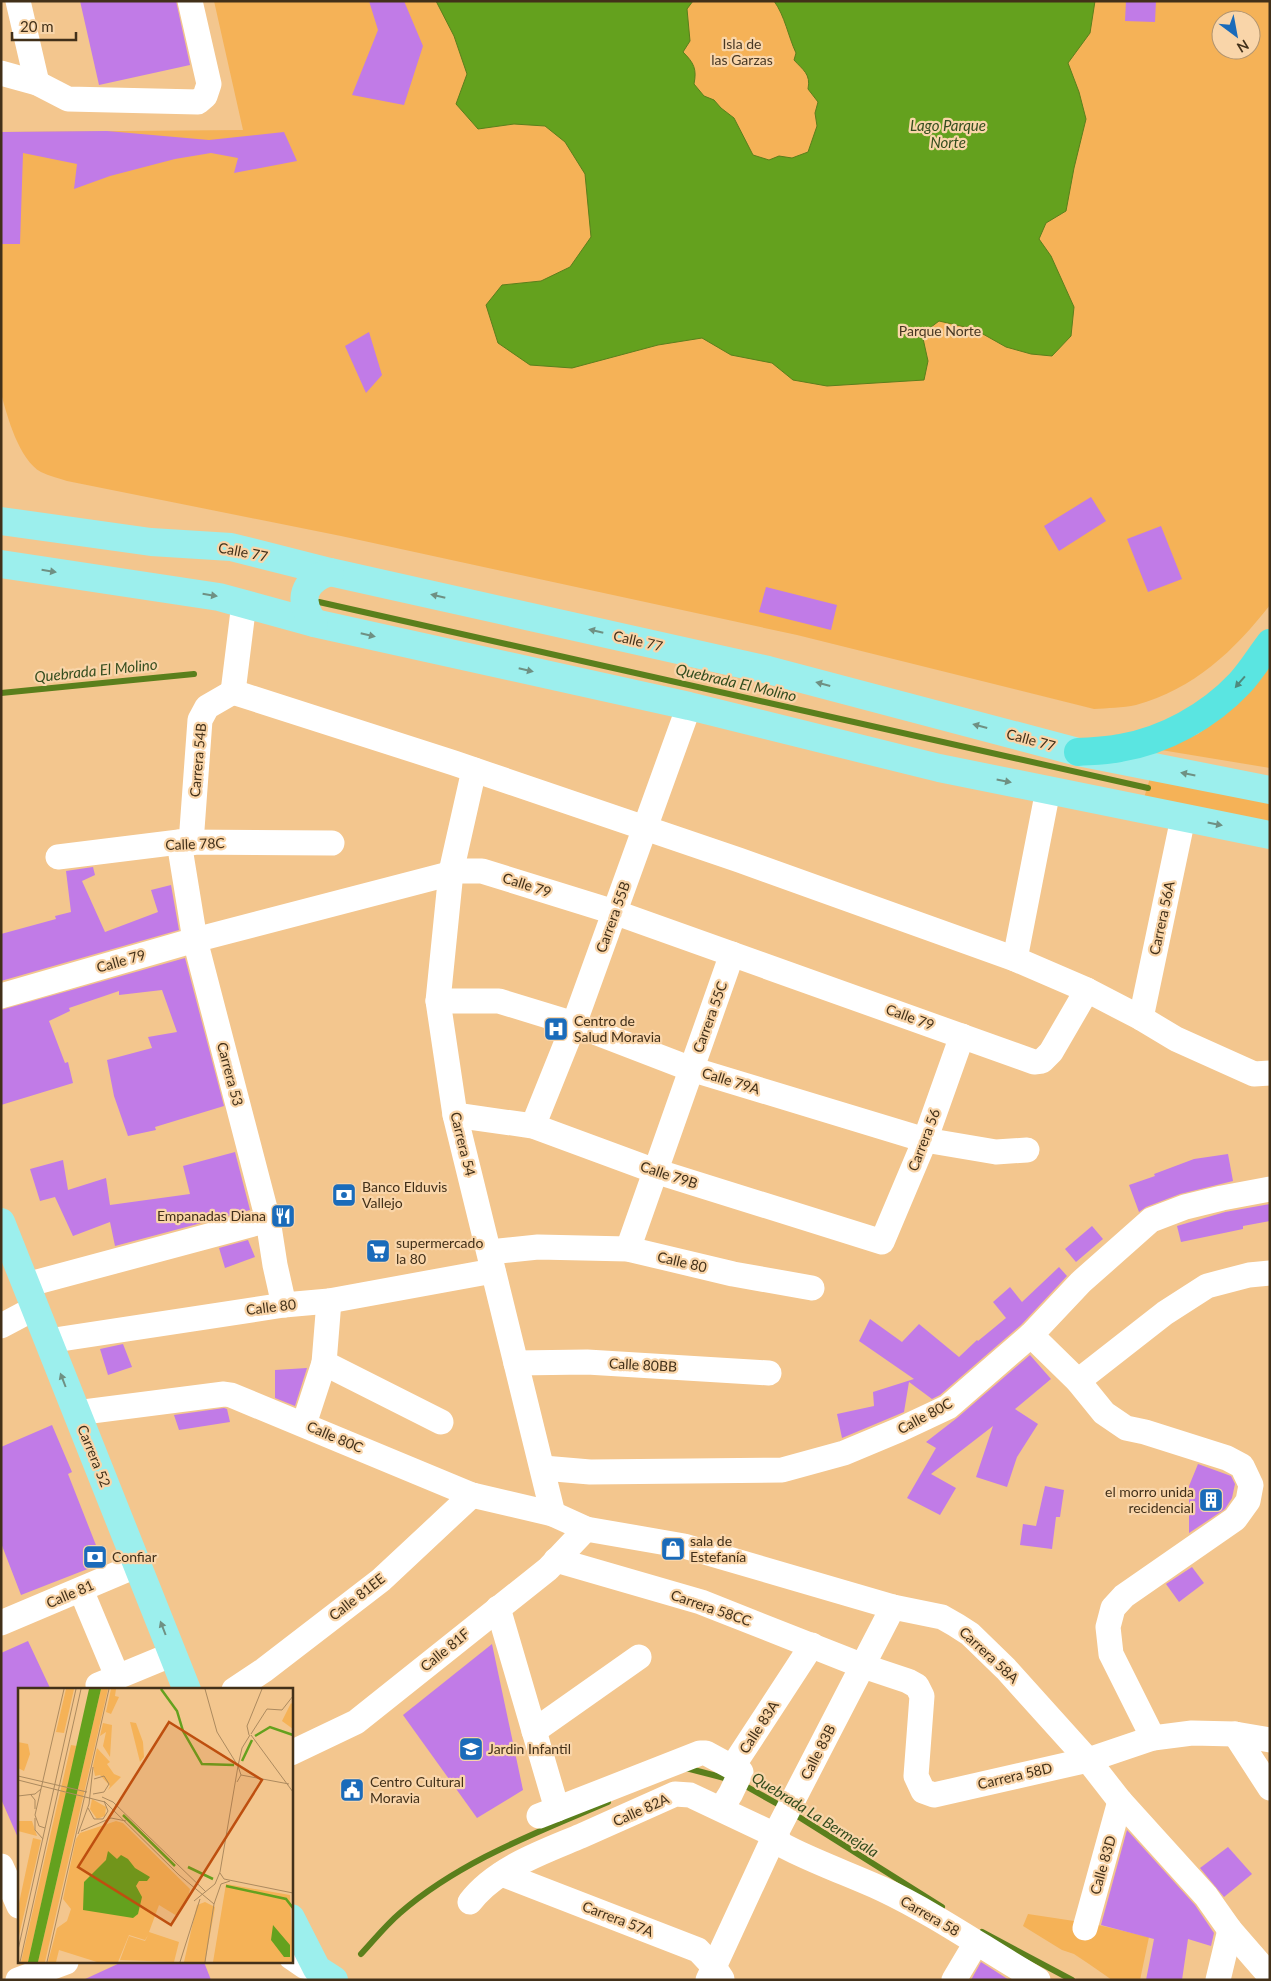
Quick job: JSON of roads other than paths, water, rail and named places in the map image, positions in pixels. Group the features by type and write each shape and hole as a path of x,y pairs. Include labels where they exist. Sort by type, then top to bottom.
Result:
{"highway":[{"path":"1078,752 1119,749 1144,743 1186,724 1228,695 1242,682 1270,643"}],"main road":[{"path":"1,506 40,526"},
{"name":"Calle 77","path":"1,521 151,542 231,547 330,572 768,670 1078,752 1270,790"},
{"path":"1,564 219,597 314,623 690,706 939,768 1270,835"},
{"path":"314,623 306,612 304,599 308,586 318,576 330,572"},
{"name":"Carrera 52","path":"1,1222 185,1688"},
{"path":"292,1920 324,1976"}],"street":[{"path":"18,1 37,84"},
{"path":"1,74 37,84 68,100 198,102 206,96 209,84 190,1"},
{"path":"244,604 233,692 474,770 748,863 1015,960 1087,990 1141,1018 1176,1039 1254,1074 1270,1073"},
{"name":"Carrera 54B","path":"185,843 200,720 207,707 233,692"},
{"name":"Carrera 55B","path":"534,1126 574,1024 690,706"},
{"name":"Carrera 54","path":"474,770 451,872 438,1001 456,1115 553,1514"},
{"path":"1015,960 1048,790"},
{"name":"Carrera 56A","path":"1141,1018 1183,818"},
{"name":"Calle 78C","path":"58,857 185,843 332,843"},
{"name":"Carrera 53","path":"185,843 195,940 268,1220 284,1305"},
{"name":"Calle 79","path":"1,996 195,940 451,872 482,871 614,912 1034,1062 1042,1062 1051,1052 1087,990"},
{"name":"Carrera 55C","path":"628,1249 732,954"},
{"name":"Calle 79A","path":"438,1001 498,1001 574,1024 691,1069 925,1140 996,1152 1027,1150"},
{"name":"Carrera 56","path":"882,1242 925,1140 962,1036"},
{"name":"Calle 79B","path":"456,1115 534,1126 655,1171 882,1242"},
{"name":"Calle 80C","path":"542,1468 590,1472 782,1470 844,1453 948,1407 1032,1335 1081,1282 1151,1220 1194,1205 1270,1189"},
{"path":"1,1326 31,1297 268,1220"},
{"name":"Calle 80","path":"48,1341 284,1305 329,1301 492,1261 538,1247 628,1249 733,1274 812,1288"},
{"path":"1078,1381 1165,1313 1206,1286 1249,1275 1270,1273"},
{"path":"304,1424 324,1363 329,1301"},
{"path":"1032,1335 1078,1381 1104,1414 1126,1428 1145,1432 1227,1458 1242,1466 1251,1484 1248,1501 1235,1519 1124,1596 1113,1608 1108,1627 1111,1654 1153,1738"},
{"name":"Calle 80BB","path":"516,1363 588,1362 770,1373"},
{"path":"324,1363 440,1422"},
{"name":"Calle 80C","path":"76,1413 224,1394 304,1424 472,1495 553,1514 586,1529"},
{"name":"Calle 81EE","path":"237,1688 264,1670 381,1580 472,1495"},
{"name":"Calle 81F","path":"292,1753 356,1722 556,1560 586,1529"},
{"name":"Carrera 58A","path":"586,1529 684,1546 893,1607 942,1617 970,1634 1006,1669 1088,1760 1120,1801 1206,1896 1230,1930 1270,1976"},
{"name":"Carrera 58CC","path":"556,1560 701,1602 862,1666"},
{"name":"Calle 81","path":"1,1623 138,1565"},
{"path":"81,1590 123,1681 173,1654"},
{"name":"Calle 83B","path":"715,1976 784,1816 893,1607"},
{"path":"498,1608 534,1731 639,1657"},
{"name":"Calle 83A","path":"732,1784 812,1645"},
{"name":"Carrera 58D","path":"862,1666 908,1681 917,1686 922,1696 916,1776 923,1791 934,1795 1088,1760 1153,1738 1192,1733 1235,1734 1270,1740"},
{"name":"Calle 82A","path":"534,1731 548,1813 706,1752 732,1784 784,1816 782,1845 816,1861"},
{"path":"1235,1734 1270,1788"},
{"name":"Calle 82A","path":"470,1902 479,1890 502,1874 531,1858 675,1794 690,1795 732,1784"},
{"name":"Calle 83D","path":"1085,1928 1120,1801"},
{"name":"Carrera 58","path":"816,1861 883,1889 937,1918 1038,1980"},
{"path":"1,1866 18,1904"},
{"name":"Carrera 57A","path":"502,1874 698,1950 715,1976"},
{"path":"1218,1980 1230,1930"},
{"path":"954,1980 976,1943"},
{"path":"292,1958 324,1976"},
{"path":"18,1980 52,1968"}],"water":[{"name":"Lago Parque Norte","path":"436,1 693,1 687,9 690,41 683,52 694,66 694,84 704,96 714,100 734,118 753,155 769,160 779,156 792,158 808,152 817,126 815,113 818,102 808,89 809,84 806,73 794,60 796,53 781,13 774,1 1095,1 1090,33 1068,63 1079,92 1086,119 1066,211 1046,223 1039,239 1051,256 1074,307 1071,336 1052,356 1031,354 1006,347 974,329 939,321 922,334 928,361 924,380 827,386 793,380 772,363 731,355 702,338 658,345 572,368 530,365 498,343 486,305 502,285 541,281 570,267 591,237 585,174 565,142 545,126 514,124 478,129 456,104 467,74 454,36"}],"waterway":[{"name":"Quebrada El Molino","path":"319,602 1148,788"},
{"name":"Quebrada El Molino","path":"1,693 194,674"},
{"name":"Quebrada La Bermejala","path":"684,1769 732,1780"},
{"name":"Quebrada La Bermejala","path":"742,1784 783,1807"},
{"name":"Quebrada La Bermejala","path":"361,1954 400,1913 448,1878 473,1863 526,1837 608,1802"},
{"name":"Quebrada La Bermejala","path":"791,1812 942,1907"},
{"name":"Quebrada La Bermejala","path":"982,1932 1072,1980"}],"place":[{"name":"Centro de Salud Moravia","path":"556,1029"},
{"name":"Banco Elduvis Vallejo","path":"344,1195"},
{"name":"Empanadas Diana","path":"283,1216"},
{"name":"supermercado la 80","path":"378,1251"},
{"name":"el morro unida recidencial","path":"1211,1500"},
{"name":"sala de Estefanía","path":"673,1549"},
{"name":"Confiar","path":"95,1557"},
{"name":"Jardin Infantil","path":"471,1749"},
{"name":"Centro Cultural Moravia","path":"352,1790"}],"park label":[{"name":"Isla de las Garzas","path":"742,52"},
{"name":"Parque Norte","path":"940,331"}]}
